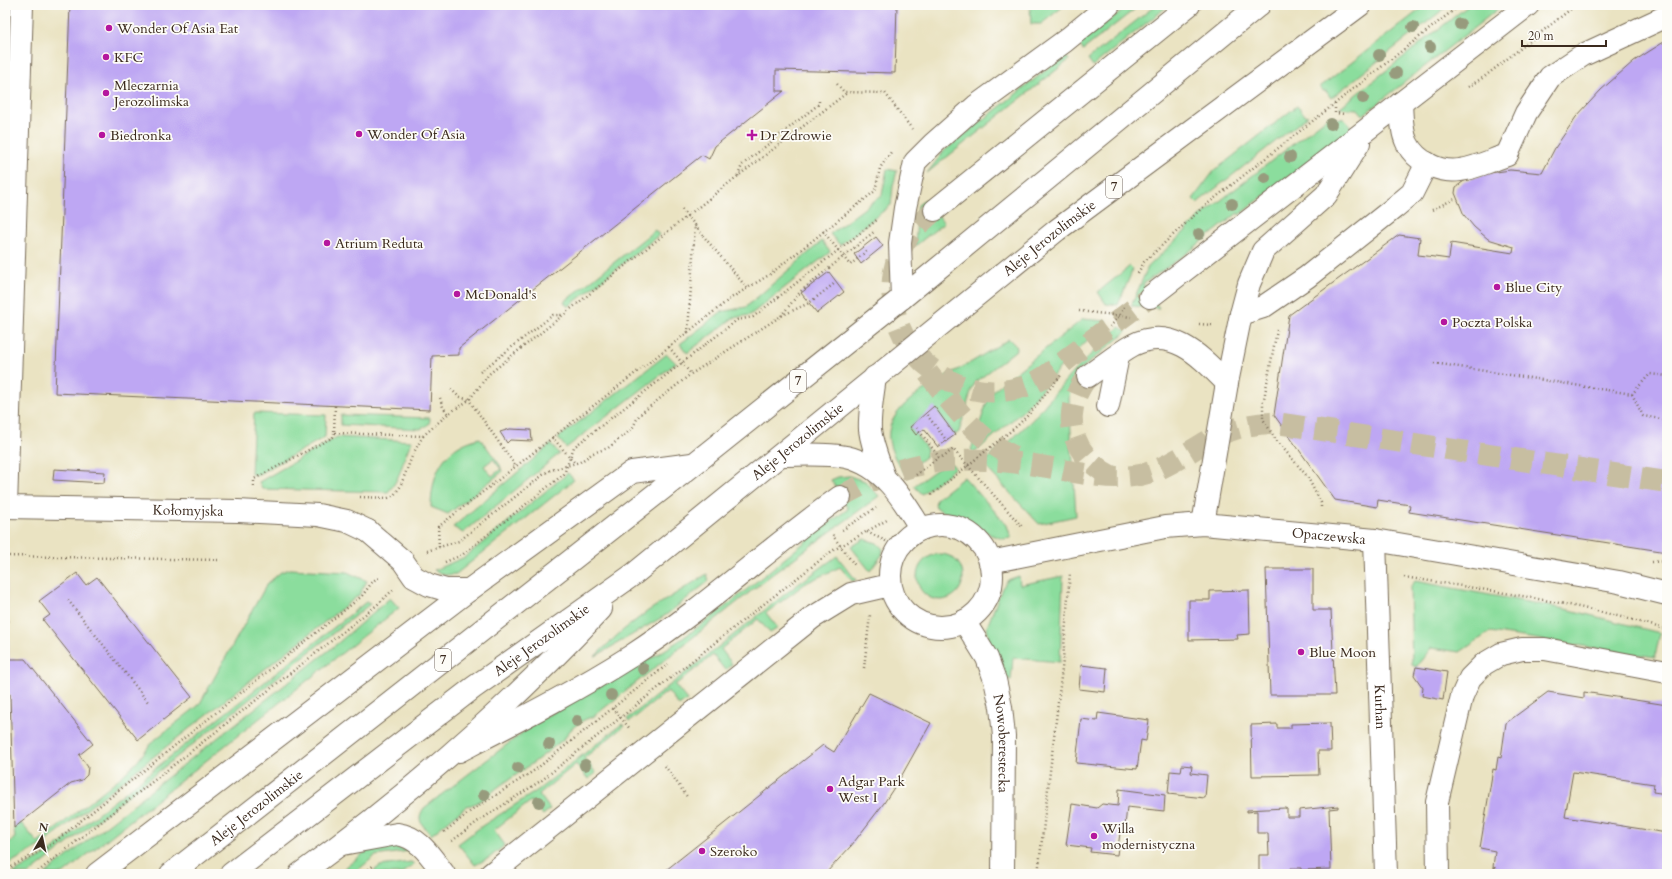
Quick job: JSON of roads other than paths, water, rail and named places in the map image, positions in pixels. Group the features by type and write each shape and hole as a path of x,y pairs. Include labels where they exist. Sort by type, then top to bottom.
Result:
{"main road":[{"path":"5,507 8,336 22,5"},
{"path":"902,298 900,243 905,208 916,162 932,144 976,106 1065,41 1110,5"},
{"path":"935,210 1189,5"},
{"name":"Aleje Jerozolimskie","path":"171,874 694,464 902,298 1259,5"},
{"name":"Aleje Jerozolimskie","path":"231,874 473,688 634,574 1057,230 1360,5"},
{"path":"1150,297 1366,132 1401,103 1528,5"},
{"path":"1401,103 1403,126 1407,143 1417,157 1440,171 1460,171 1506,155 1526,113 1550,77 1583,55 1667,16"},
{"path":"1203,524 1227,383 1241,314 1249,284 1263,251 1326,194 1366,132"},
{"path":"1241,314 1263,307 1301,281 1394,208 1412,193 1427,163"},
{"path":"1088,376 1126,349 1143,342 1162,339 1188,347 1227,383"},
{"path":"1108,406 1118,356"},
{"path":"876,377 871,408 870,430 874,450 884,477"},
{"path":"781,455 845,457 863,463 884,477 903,499 921,529"},
{"path":"97,874 469,590 632,472 694,464"},
{"path":"446,758 540,709 631,656 718,593 840,496"},
{"name":"Kołomyjska","path":"5,507 238,511 310,515 347,521 368,531 403,561 414,576 429,585 446,590 469,590"},
{"name":"Opaczewska","path":"990,562 1165,527 1203,524 1375,540 1619,582 1667,594"},
{"path":"946,525 957,528 978,541 990,562 991,585 988,597 982,607 964,622 953,626 941,627 918,622 900,607 890,585 891,565 898,547 921,529 946,525"},
{"name":"Kurhan","path":"1375,540 1386,874"},
{"path":"300,874 342,844 446,758 562,650 634,574"},
{"path":"491,874 812,618 851,594 890,585"},
{"name":"Nowoberestecka","path":"964,622 987,658 995,680 1001,707 1004,736 1003,874"},
{"path":"1438,874 1437,802 1462,696 1470,678 1484,664 1501,654 1515,651 1545,649 1667,672"},
{"path":"342,844 397,834 405,835 424,848 444,874"}],"tunnel":[{"path":"935,210 909,235 900,252 894,270 892,289 894,308 899,326 907,342 919,357 943,377 963,387 974,390 996,391 1019,388 1034,383 1150,297"},
{"path":"928,373 957,410 979,433 991,443 1018,458"},
{"path":"1088,376 1079,390 1074,404 1072,418 1073,432 1078,445 1086,457 1097,467 1111,476"},
{"path":"840,497 866,483 891,473 940,461 991,460 1105,476 1128,477 1140,475 1169,464 1215,437 1237,428 1276,423 1667,482"}],"place":[{"name":"Wonder Of Asia Eat","path":"109,28"},
{"name":"KFC","path":"106,57"},
{"name":"Mleczarnia Jerozolimska","path":"106,93"},
{"name":"Wonder Of Asia","path":"359,134"},
{"name":"Biedronka","path":"102,135"},
{"name":"Dr Zdrowie","path":"752,135"},
{"name":"Atrium Reduta","path":"327,243"},
{"name":"Blue City","path":"1497,287"},
{"name":"McDonald's","path":"457,294"},
{"name":"Poczta Polska","path":"1444,322"},
{"name":"Blue Moon","path":"1301,652"},
{"name":"Adgar Park West I","path":"830,789"},
{"name":"Willa modernistyczna","path":"1094,836"},
{"name":"Szeroko","path":"702,851"}]}
